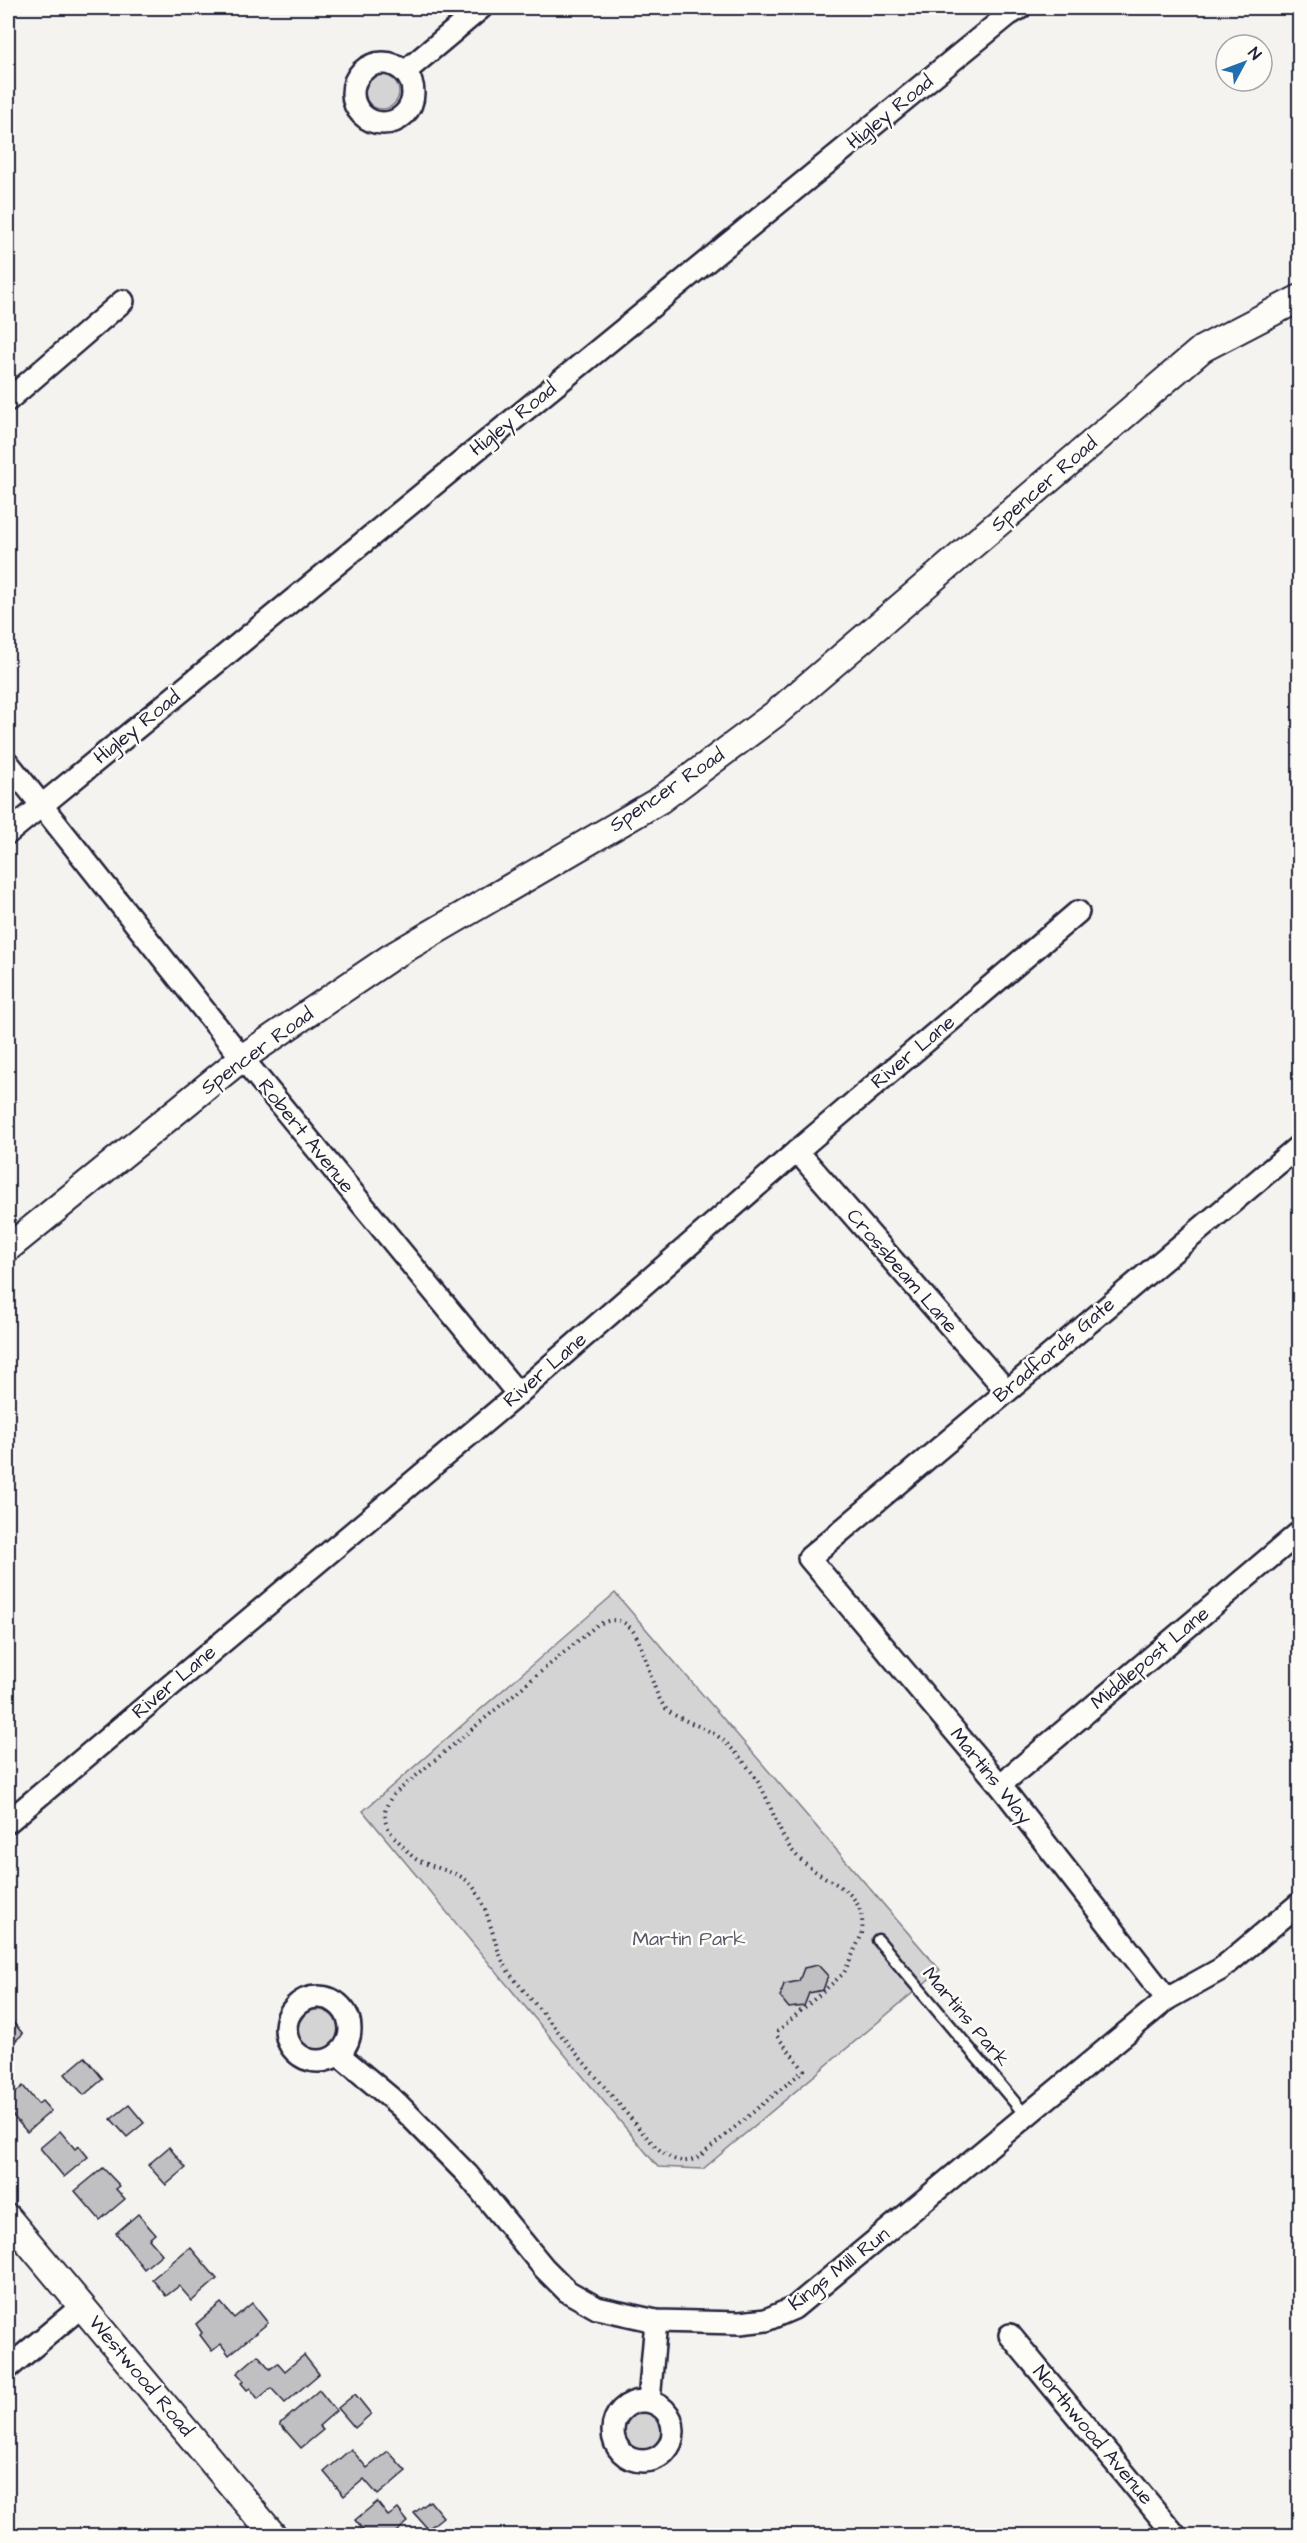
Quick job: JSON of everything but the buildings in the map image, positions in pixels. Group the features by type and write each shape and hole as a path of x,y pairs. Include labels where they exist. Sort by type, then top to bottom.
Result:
{"street":[{"path":"406,71 481,8"},
{"name":"Higley Road","path":"8,832 1008,15 1020,8"},
{"name":"Spencer Road","path":"8,1248 242,1058 391,957 660,800 775,714 1202,349 1299,298"},
{"path":"8,400 123,301"},
{"name":"Robert Avenue","path":"8,763 242,1058 518,1394"},
{"name":"River Lane","path":"8,1822 518,1394 797,1151 1078,912"},
{"name":"Bradfords Gate","path":"809,1558 1299,1145"},
{"name":"Crossbeam Lane","path":"797,1151 1006,1390"},
{"name":"Middlepost Lane","path":"1000,1785 1299,1532"},
{"name":"Martins Way","path":"809,1558 1000,1785 1167,1999"},
{"name":"Kings Mill Run","path":"338,2054 399,2105 467,2174 544,2268 567,2291 597,2308 656,2321 740,2323 766,2320 794,2308 1167,1999 1221,1970 1299,1903"},
{"name":"Westwood Road","path":"8,2218 274,2535"},
{"path":"8,2368 82,2306"},
{"path":"649,2401 656,2321"},
{"name":"Northwood Avenue","path":"1010,2335 1176,2535"}],"lane":[{"name":"Martins Park","path":"878,1940 1027,2117"}],"path":[{"path":"862,1934 862,1910 856,1899 797,1857 789,1846 763,1790 734,1752 722,1739 671,1713 662,1705 640,1641 629,1627 620,1621 613,1620 597,1624 393,1795 384,1811 384,1821 388,1829 415,1858 464,1878 472,1885 484,1910 502,1962 510,1974 643,2133 671,2159 692,2161 699,2157 804,2070 780,2042 777,2036 778,2031 844,1973 862,1934 867,1930"}],"green space":[{"path":"382,75 394,80 399,92 394,104 382,109 370,104 365,92 370,80"},
{"name":"Martin Park","path":"615,1593 940,1970 703,2169 658,2167 363,1811"},
{"path":"318,2010 326,2011 332,2016 337,2022 337,2038 332,2044 326,2049 318,2050 310,2049 304,2044 299,2038 298,2030 299,2022 304,2016 310,2011"},
{"path":"645,2408 660,2414 666,2429 660,2444 645,2450 630,2444 624,2429 630,2414"}]}
